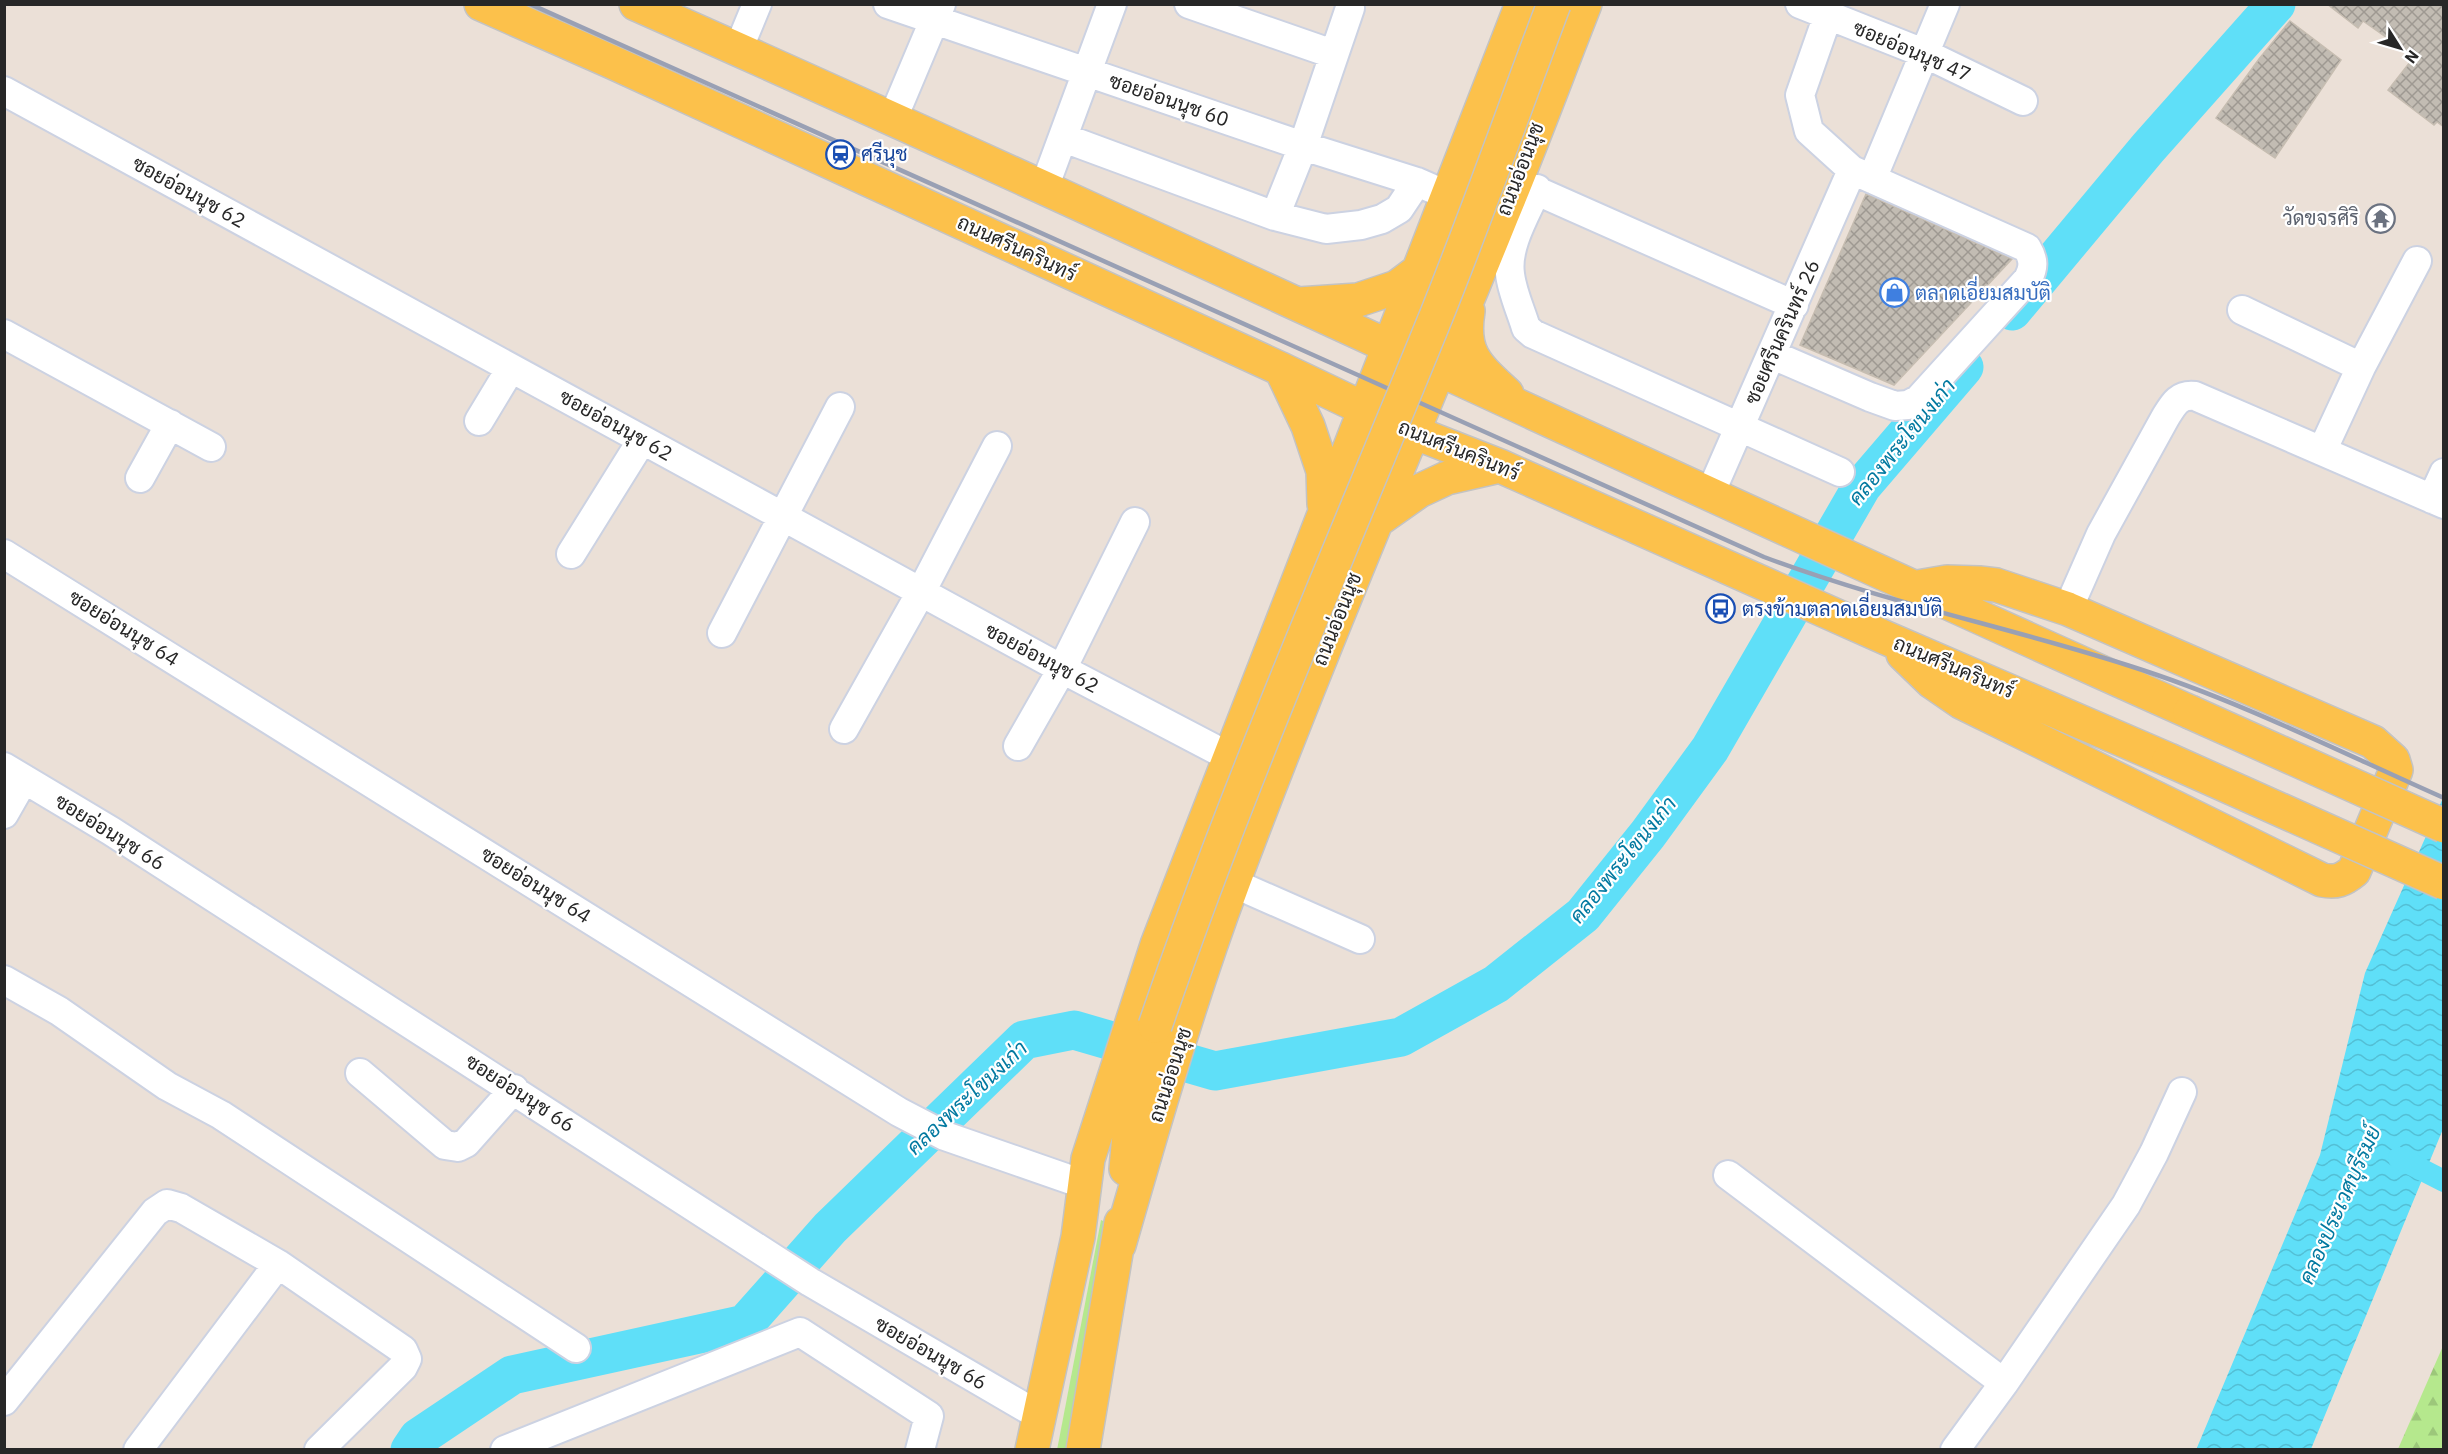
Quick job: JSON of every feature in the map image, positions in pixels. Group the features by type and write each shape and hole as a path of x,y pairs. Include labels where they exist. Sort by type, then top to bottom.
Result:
{"main road":[{"name":"ถนนศรีนครินทร์","path":"481,4 1281,369 1413,432 1500,466 2444,883"},
{"path":"636,4 892,117 1841,556 2444,826"},
{"name":"ถนนอ่อนนุช","path":"1032,1449 1078,1237 1083,1184 1095,1132 1157,945 1228,756 1324,509 1366,410 1522,4"},
{"name":"ถนนอ่อนนุช","path":"1078,1237 1132,1101 1176,965 1226,831 1438,310 1554,4"},
{"name":"ถนนอ่อนนุช","path":"1119,1245 1207,956 1233,883 1375,522 1504,212 1526,185 1585,4"},
{"path":"1449,196 1453,209 1463,219 1480,219 1504,212"},
{"path":"1298,304 1358,300 1397,287 1421,268"},
{"path":"1471,291 1465,330 1466,344 1472,357 1490,378 1527,411"},
{"path":"1281,369 1308,426 1323,471 1324,509"},
{"path":"1375,522 1419,491 1447,477 1500,466"},
{"path":"1295,584 1311,572 1327,571 1337,581 1343,603"},
{"path":"1886,638 1932,682 1961,702 2322,880 2333,882 2343,880 2354,871 2396,770 2393,760 2373,742 2068,609 1996,585 1947,582 1912,588"},
{"name":"ถนนอ่อนนุช","path":"1083,1449 1119,1245 1132,1101"}],"street":[{"path":"738,50 757,4"},
{"name":"ซอยอ่อนนุช 60","path":"888,4 938,13 1086,72 1303,146 1418,182 1449,196"},
{"path":"1044,188 1112,4"},
{"path":"1189,4 1333,54"},
{"name":"ซอยอ่อนนุช 47","path":"1800,4 1926,54 2023,101"},
{"name":"ซอยศรีนครินทร์ 26","path":"1710,494 1794,305 1926,54 1945,4"},
{"path":"1275,216 1303,146 1350,8"},
{"path":"892,117 938,13"},
{"path":"1773,355 1870,397 1895,406 1908,405 1919,399 2028,279 2033,267 2032,255 2027,248 1862,174 1809,131 1800,95 1828,15"},
{"name":"ซอยอ่อนนุช 62","path":"4,91 1062,669 1228,756"},
{"path":"1064,138 1275,216 1326,229 1361,225 1382,219 1399,209 1418,182"},
{"path":"1794,305 1526,185 1509,264 1510,275 1526,328 1840,472"},
{"path":"2322,451 2361,367 2417,261"},
{"path":"2242,310 2361,367"},
{"path":"4,334 211,447"},
{"path":"479,421 511,368"},
{"path":"2068,609 2101,534 2165,418 2176,401 2182,397 2195,396 2438,502 2444,473"},
{"path":"722,633 840,407"},
{"path":"140,478 170,424"},
{"path":"570,554 642,440"},
{"path":"844,729 921,592 998,446"},
{"path":"1018,746 1062,669 1135,522"},
{"name":"ซอยอ่อนนุช 64","path":"4,554 899,1112 945,1136 1083,1184"},
{"path":"4,814 14,773"},
{"name":"ซอยอ่อนนุช 66","path":"14,773 111,831 810,1281 1038,1415"},
{"path":"1233,883 1360,939"},
{"path":"4,980 59,1011 167,1086 221,1115 576,1348"},
{"path":"360,1073 445,1145 458,1147 466,1143 514,1089"},
{"path":"1955,1449 2004,1383 2126,1205 2154,1153 2182,1092"},
{"path":"1728,1175 2004,1383"},
{"path":"4,1401 155,1212 167,1204 181,1208 278,1264 403,1350 407,1359 403,1367 319,1449"},
{"path":"138,1449 278,1264"},
{"path":"505,1449 800,1332 929,1416 920,1449"}],"green space":[{"path":"1101,1220 1107,1223 1068,1449 1057,1450"},
{"path":"2443,1346 2443,1449 2398,1449"}],"water":[{"name":"คลองประเวศบุรีรมย์","path":"2443,798 2443,1129 2311,1449 2196,1450 2320,1155 2365,973"}],"building":[{"path":"2327,4 2444,4 2444,127 2437,122 2434,125 2388,90 2414,57 2363,21 2358,28"},
{"path":"2290,21 2341,60 2275,158 2216,118"},
{"path":"1866,194 2012,259 1894,385 1800,345"}],"waterway":[{"name":"คลองพระโขนงเก่า","path":"2012,311 2148,148 2276,4"},
{"name":"คลองพระโขนงเก่า","path":"410,1450 418,1438 512,1375 745,1324 830,1228 1024,1040 1074,1030 1215,1071 1401,1037 1496,984 1583,915 1648,834 1710,749 1862,486 1964,367"},
{"path":"2399,1158 2444,1181"}],"railway":[{"path":"530,4 1764,557 1854,588 2130,666 2210,694 2444,798"}],"place":[{"name":"ศรีนุช","path":"840,154"},
{"name":"วัดขจรศิริ","path":"2380,218"},
{"name":"ตลาดเอี่ยมสมบัติ","path":"1894,293"},
{"name":"ตรงข้ามตลาดเอี่ยมสมบัติ","path":"1721,609"}]}
